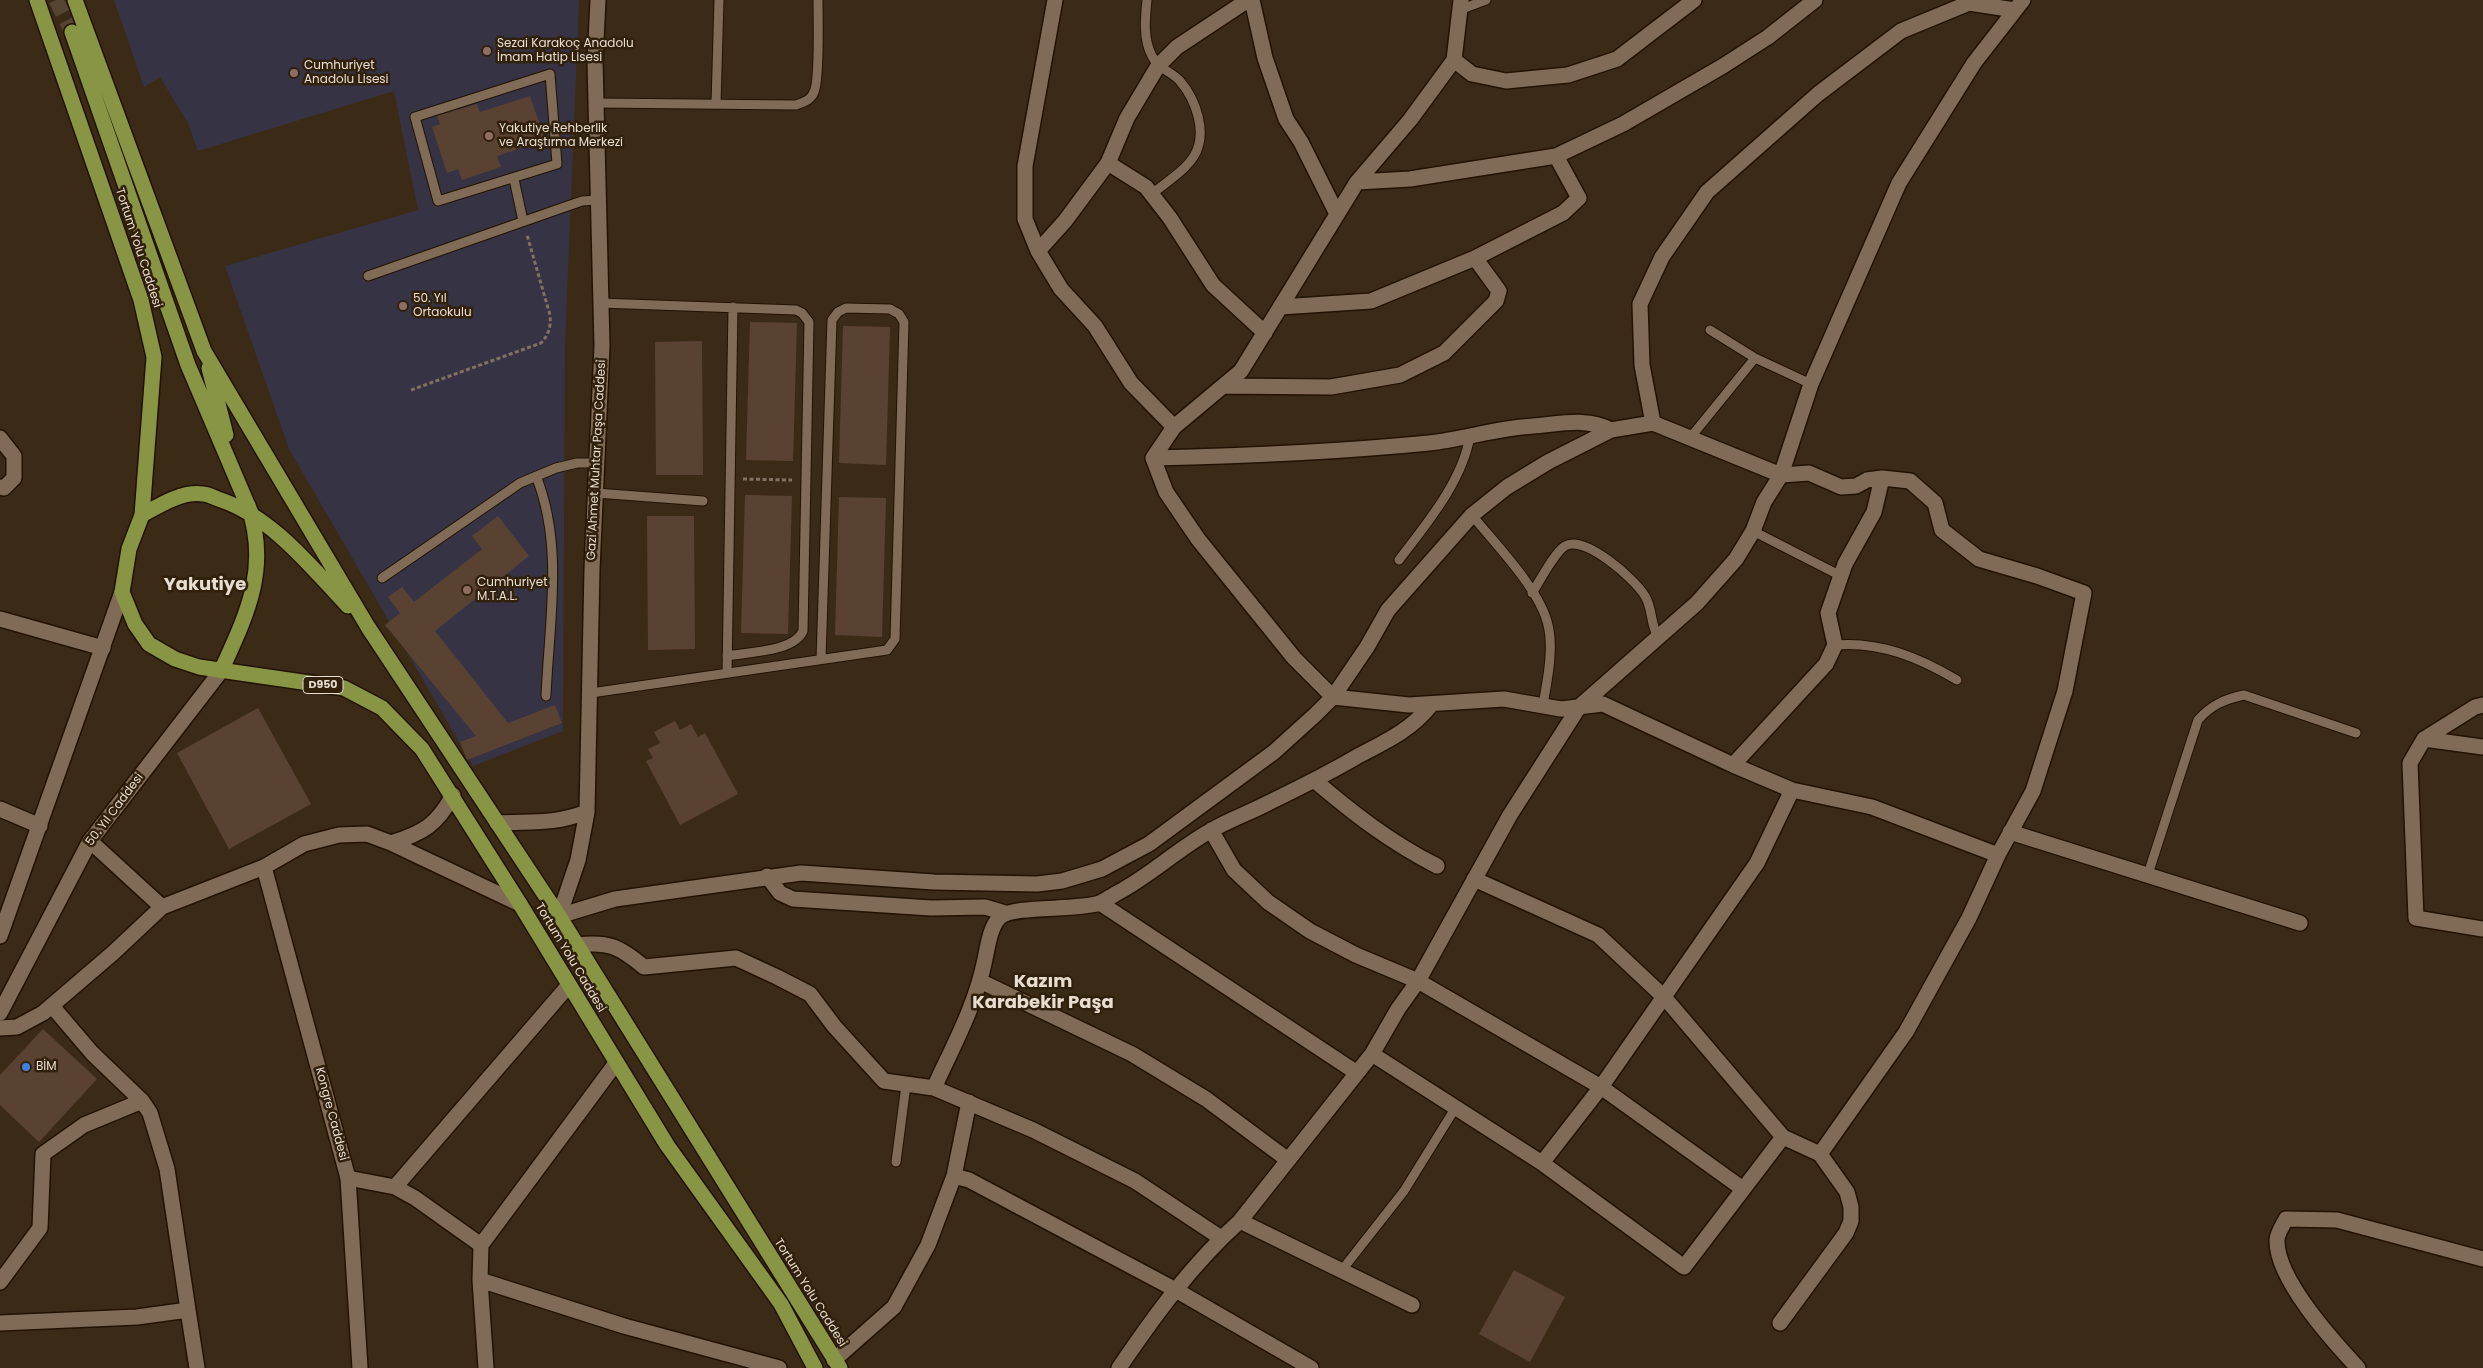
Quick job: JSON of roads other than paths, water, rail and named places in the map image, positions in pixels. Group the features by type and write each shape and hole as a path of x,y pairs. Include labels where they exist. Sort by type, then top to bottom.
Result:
{"highway":[{"name":"Tortum Yolu Caddesi","path":"36,0 141,300 154,357 142,515 129,549 122,592 135,624 149,644 175,659 199,667 344,688 382,708 422,749 520,904 667,1145 781,1304 815,1368"},
{"name":"Tortum Yolu Caddesi","path":"75,0 150,197 204,351 230,451 251,513 257,578 244,622 221,671"},
{"path":"72,32 188,365 251,513"},
{"name":"Tortum Yolu Caddesi","path":"204,351 368,627 559,916 837,1364"},
{"name":"Tortum Yolu Caddesi","path":"142,515 176,498 202,494 251,513 302,558 368,627"}],"street":[{"name":"Gazi Ahmet Muhtar Paşa Caddesi","path":"559,916 578,860 587,812 591,693 592,569 602,346 596,103 598,0"},
{"path":"1055,0 1025,166 1025,219 1038,251 1061,289 1095,326 1131,383 1174,427"},
{"path":"1038,251 1065,222 1108,163 1128,118 1158,66 1177,47 1248,0"},
{"path":"1252,0 1264,58 1286,119 1301,142 1337,214"},
{"path":"1454,60 1472,74 1506,81 1568,75 1617,59 1694,0"},
{"path":"1356,182 1410,179 1556,156 1623,124 1723,66 1768,37 1816,0"},
{"path":"1653,423 1642,365 1640,304 1662,257 1707,192 1818,94 1901,31 1969,3 2019,5"},
{"path":"1153,458 1174,427 1241,371 1356,182 1410,120 1454,60 1461,5"},
{"path":"1119,1368 1174,1289 1221,1238 1240,1221 1372,1054 1398,1009 1418,981 1510,815 1579,707 1659,639 1697,603 1736,559 1753,531 1764,502 1781,475 1811,384 1899,183 1974,63 2019,5"},
{"path":"1280,307 1371,301 1475,258 1563,213 1579,198 1556,156"},
{"path":"1108,163 1146,187 1213,285 1265,333"},
{"path":"1224,386 1331,387 1400,375 1444,353 1496,301 1500,291 1475,258"},
{"path":"1153,458 1343,452 1442,441 1518,427 1580,422 1599,423 1611,430"},
{"path":"559,916 615,899 767,876 801,873 934,882 1037,884 1062,881 1102,869 1149,844 1274,752 1333,697 1367,647 1388,610 1472,515 1507,487 1548,462 1611,430 1653,423 1781,475 1809,473 1841,487 1856,486 1866,480 1882,478 1910,481 1935,503 1942,530 1978,560 2037,576 2084,593 2065,691 2033,791 1998,854 1969,918 1906,1032 1820,1154"},
{"path":"0,438 14,456 14,478 4,488 0,487"},
{"path":"1153,458 1166,492 1198,539 1294,658 1333,697 1374,702 1431,705 1504,699 1561,709 1602,704 1733,765 1792,790 1872,808 1998,854"},
{"path":"1733,765 1826,664 1835,645 1828,613 1841,576 1874,512 1882,478"},
{"path":"0,936 122,592"},
{"path":"0,618 103,648"},
{"name":"50. Yıl Caddesi","path":"0,1013 90,841 221,671"},
{"path":"767,876 780,893 793,900 931,908 985,907 1005,913 1018,910 1069,909 1100,902 1138,882 1177,852 1211,830 1314,780 1398,735 1418,721 1431,705"},
{"path":"2483,706 2475,707 2424,739 2410,763 2416,918 2483,929"},
{"path":"2424,739 2483,747"},
{"path":"1314,780 1363,822 1401,848 1437,866"},
{"path":"1542,1163 1601,1087 1665,998 1757,863 1792,790"},
{"path":"391,843 414,836 426,828 444,810 452,795"},
{"path":"0,809 40,826"},
{"path":"497,823 544,823 567,819 587,812"},
{"path":"1211,830 1234,870 1268,902 1318,935 1356,955 1418,981 1601,1087 1742,1189"},
{"path":"2010,832 2300,923"},
{"path":"0,1028 17,1027 52,1006 162,907 264,867 304,844 339,835 367,834 391,843 520,904"},
{"path":"90,841 162,907"},
{"name":"Kongre Caddesi","path":"264,867 348,1178 360,1368"},
{"path":"1474,879 1598,935 1665,998 1783,1137 1820,1154 1847,1192 1851,1207 1851,1221 1834,1250 1780,1323"},
{"path":"1100,902 1357,1073"},
{"path":"934,1088 980,982 994,924 1005,913"},
{"path":"577,945 598,942 624,951 644,967 736,958 810,994 834,1026 884,1081 934,1088 1033,1130 1135,1181 1221,1238"},
{"path":"980,982 1132,1054 1206,1099 1288,1160"},
{"path":"395,1187 569,985"},
{"path":"52,1006 92,1053 142,1101 155,1124 167,1169 197,1368"},
{"path":"1372,1054 1542,1163 1684,1267 1783,1137"},
{"path":"486,1368 480,1280 481,1245 616,1063"},
{"path":"0,1282 40,1228 43,1154 84,1125 142,1101"},
{"path":"837,1364 894,1307 928,1245 954,1176 969,1102"},
{"path":"954,1176 969,1180 1174,1289 1311,1368"},
{"path":"348,1178 395,1187 415,1198 481,1245"},
{"path":"2358,1368 2322,1330 2284,1268 2277,1240 2286,1219 2338,1220 2483,1259"},
{"path":"1240,1221 1412,1305"},
{"path":"480,1280 624,1326 779,1368"},
{"path":"0,1323 137,1317 188,1310"}],"lane":[{"path":"716,104 719,0"},
{"path":"596,103 796,105 810,98 816,85 818,0"},
{"path":"1147,0 1146,36 1150,52 1158,66 1173,74 1189,94 1200,122 1199,143 1194,157 1152,194"},
{"path":"1461,5 1486,0"},
{"path":"550,74 558,164 514,179 438,201 415,117 550,74"},
{"path":"514,179 523,221"},
{"path":"368,276 582,201 598,200"},
{"path":"600,303 796,310 809,322 803,631 788,646 727,656"},
{"path":"727,673 733,307"},
{"path":"591,693 887,650 896,639 904,322 899,314 890,309 846,308 838,312 832,320 821,659"},
{"path":"1710,330 1755,358 1811,384"},
{"path":"1690,438 1755,358"},
{"path":"1399,560 1431,517 1453,482 1467,454 1470,436"},
{"path":"382,578 520,483 567,465 597,463"},
{"path":"536,476 547,509 553,557 546,696"},
{"path":"596,493 703,501"},
{"path":"1472,515 1517,570 1532,593 1548,625 1548,668 1543,705"},
{"path":"1753,531 1841,576"},
{"path":"1532,593 1561,549 1572,543 1582,544 1615,565 1640,589 1650,605 1652,625 1659,639"},
{"path":"1835,645 1861,644 1880,647 1930,664 1958,680"},
{"path":"2148,874 2198,720 2212,707 2232,697 2244,695 2356,733"},
{"path":"896,1162 906,1085"},
{"path":"1342,1270 1404,1191 1456,1107"}],"tunnel":[{"path":"56,0 72,32"}],"place":[{"name":"Sezai Karakoç Anadolu İmam Hatip Lisesi","path":"487,51"},
{"name":"Cumhuriyet Anadolu Lisesi","path":"294,73"},
{"name":"Yakutiye Rehberlik ve Araştırma Merkezi","path":"489,136"},
{"name":"50. Yıl Ortaokulu","path":"403,306"},
{"name":"Cumhuriyet M.T.A.L.","path":"467,590"},
{"name":"BİM","path":"26,1067"}],"district":[{"name":"Yakutiye","path":"205,585"},
{"name":"Kazım Karabekir Paşa","path":"1043,992"}]}
